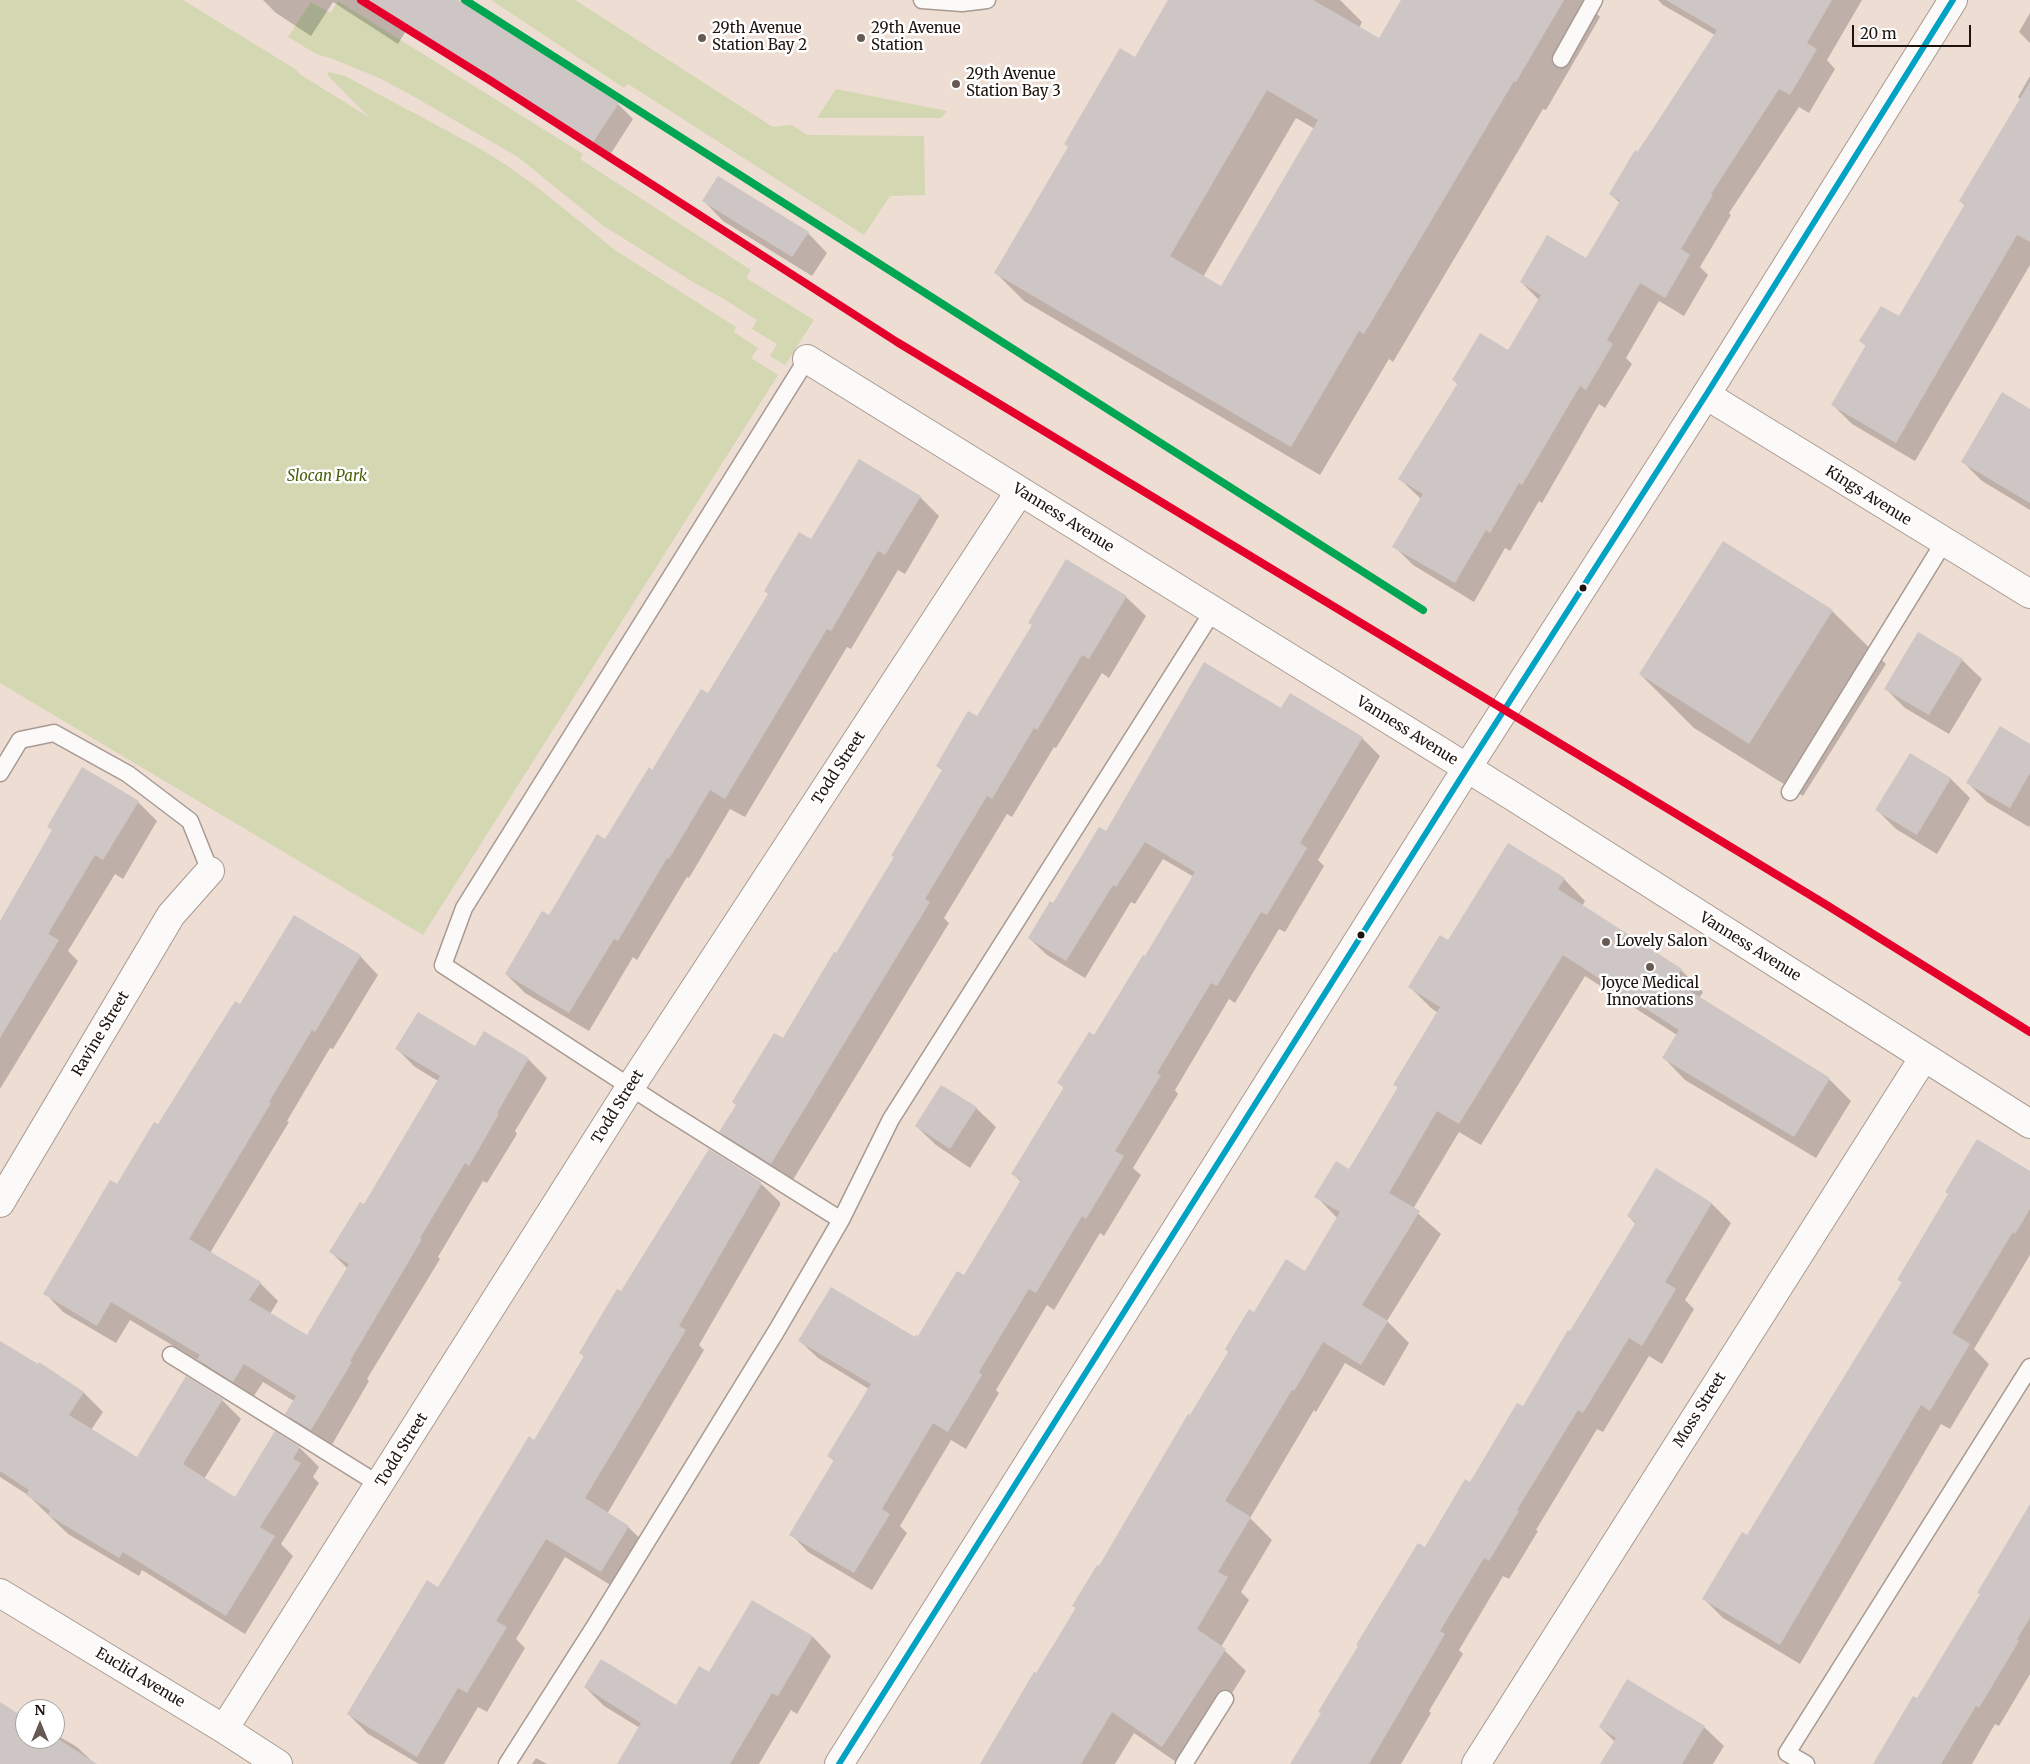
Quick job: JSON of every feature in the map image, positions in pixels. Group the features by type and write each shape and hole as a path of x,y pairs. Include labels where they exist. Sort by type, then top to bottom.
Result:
{"street":[{"path":"839,1764 1497,721 1706,395 1953,0"},
{"name":"Vanness Avenue","path":"807,359 1468,768 2030,1124"},
{"name":"Kings Avenue","path":"1706,395 2030,594"},
{"name":"Todd Street","path":"224,1729 631,1086 1020,491"},
{"name":"Ravine Street","path":"0,1203 171,915 210,871"},
{"name":"Moss Street","path":"1476,1764 1924,1057"},
{"name":"Euclid Avenue","path":"0,1593 224,1729 278,1764"}],"lane":[{"path":"922,0 962,3 987,0"},
{"path":"1562,58 1594,0"},
{"path":"807,359 464,908 443,965 661,1107 841,1220"},
{"path":"1790,792 1944,542"},
{"path":"507,1764 777,1330 841,1220 891,1119 1214,611"},
{"path":"0,773 20,740 54,733 128,774 190,821 210,871"},
{"path":"171,1355 380,1484"},
{"path":"1806,1764 1788,1753 2030,1367"},
{"path":"1184,1764 1225,1699"}],"green space":[{"name":"Slocan Park","path":"0,0 183,0 370,118 327,73 345,76 479,148 506,165 533,184 615,250 736,327 734,332 758,348 751,358 778,375 423,935 0,683"},
{"path":"491,0 575,0 773,127 792,125 807,135 924,136 925,195 890,196 864,235 628,84 624,88"},
{"path":"338,1 583,154 580,159 751,270 746,278 814,320 785,365 770,356 777,344 752,329 757,320 602,225 518,157 377,77 316,54 288,37 311,2 331,13"},
{"path":"836,89 947,111 941,118 817,118"}],"building":[{"path":"367,0 458,0 619,103 592,144"},
{"path":"1168,0 1313,0 1379,38 1401,0 1564,0 1364,334 1359,331 1291,447 994,273 1068,147 1064,144 1120,48 1135,57","holes":["1267,90 1318,120 1221,286 1170,256"]},
{"path":"1666,0 1832,0 1807,43 1817,49 1790,95 1779,89 1711,194 1713,195 1681,249 1690,255 1665,298 1640,283 1607,340 1613,344 1586,390 1580,386 1522,485 1519,483 1490,533 1486,530 1455,583 1392,547 1423,494 1398,479 1458,383 1452,380 1480,333 1508,350 1541,295 1520,282 1547,235 1586,258 1620,201 1609,194 1635,150 1638,152 1717,30"},
{"path":"2030,82 2030,242 2017,235 1896,443 1831,405 1866,345 1859,341 1881,306 1899,316 1965,204 1959,201"},
{"path":"718,176 809,232 792,257 702,201"},
{"path":"2002,392 2030,409 2030,503 1961,462"},
{"path":"859,459 921,496 885,555 878,551 831,631 827,629 725,799 710,790 618,941 614,939 569,1013 505,974 542,911 549,915 597,834 605,839 649,767 652,770 701,689 708,693 768,594 764,591 799,532 811,539"},
{"path":"1723,541 1833,610 1749,744 1639,674"},
{"path":"1066,559 1127,596 1089,659 1082,655 1037,730 1034,728 992,799 987,796 925,899 930,902 771,1164 719,1132 736,1105 732,1102 774,1033 783,1038 834,952 836,953 894,857 891,856 942,770 936,766 968,711 977,716 1032,625 1028,623"},
{"path":"1918,632 1963,659 1929,715 1884,689"},
{"path":"1204,662 1281,708 1290,693 1363,737 1300,843 1307,848 1267,915 1261,912 1217,986 1211,983 1157,1073 1161,1075 1115,1151 1124,1156 1086,1219 1082,1216 1036,1293 1029,1289 979,1372 982,1375 948,1432 933,1423 882,1509 890,1514 854,1573 789,1535 834,1460 827,1456 871,1384 798,1341 831,1287 915,1337 916,1335 918,1336 957,1271 964,1275 1021,1180 1011,1174 1064,1087 1057,1083 1089,1032 1094,1035 1143,955 1145,956 1195,872 1145,842 1116,887 1113,885 1066,961 1028,938 1050,901 1053,903 1099,827 1106,831"},
{"path":"2000,726 2030,744 2030,773 2010,808 1966,783"},
{"path":"1910,753 1951,778 1917,835 1875,810"},
{"path":"82,767 139,801 103,860 95,855 48,934 59,940 0,1038 0,921 52,830 47,827"},
{"path":"1508,843 1565,878 1558,889 1682,969 1674,981 1830,1078 1794,1137 1662,1058 1679,1030 1563,955 1459,1124 1437,1111 1389,1193 1420,1211 1362,1305 1388,1321 1361,1365 1323,1342 1225,1501 1251,1517 1218,1572 1228,1577 1197,1629 1226,1649 1162,1747 1112,1712 1081,1764 980,1764 1034,1672 1036,1673 1076,1608 1072,1606 1097,1565 1099,1566 1188,1414 1190,1415 1228,1352 1225,1349 1249,1309 1254,1312 1286,1259 1305,1271 1340,1212 1314,1197 1336,1161 1349,1169 1398,1087 1393,1085 1440,1007 1408,987 1440,935 1448,940"},
{"path":"294,915 361,955 315,1032 312,1030 269,1102 271,1103 189,1239 261,1282 249,1300 307,1335 349,1264 329,1252 360,1202 364,1204 440,1076 395,1049 418,1012 475,1046 484,1031 529,1058 469,1166 465,1163 420,1238 422,1239 311,1430 285,1414 296,1396 244,1364 233,1382 197,1359 200,1355 111,1302 97,1326 43,1294 110,1180 117,1184 154,1122 158,1124 235,1001 240,1004"},
{"path":"941,1085 977,1107 950,1149 915,1126"},
{"path":"1977,1139 2030,1171 2030,1209 2015,1234 2013,1232 1952,1333 1970,1344 1930,1411 1921,1405 1780,1645 1702,1599 1742,1532 1747,1535 1902,1282 1897,1280 1948,1194 1945,1192"},
{"path":"709,1149 761,1182 761,1185 679,1326 686,1330 585,1498 629,1526 601,1572 546,1539 496,1621 507,1627 467,1693 458,1688 417,1757 347,1714 427,1580 438,1587 529,1436 534,1440 584,1356 579,1353 617,1289 621,1291"},
{"path":"1656,1168 1712,1203 1665,1282 1676,1289 1642,1346 1629,1338 1583,1413 1578,1410 1517,1510 1519,1511 1489,1561 1484,1558 1440,1631 1445,1634 1369,1764 1290,1764 1321,1713 1318,1712 1358,1646 1356,1645 1418,1543 1425,1547 1465,1479 1470,1482 1517,1403 1523,1406 1568,1330 1570,1331 1636,1222 1627,1216"},
{"path":"0,1341 38,1364 39,1362 84,1392 69,1415 137,1457 186,1376 223,1399 183,1464 235,1497 275,1431 300,1447 293,1459 301,1463 260,1527 275,1536 226,1616 123,1552 119,1558 48,1515 50,1510 26,1495 29,1490 0,1471"},
{"path":"2030,1504 2030,1618 2017,1639 2019,1641 1979,1708 1976,1706 1941,1764 1873,1764 1913,1696 1917,1698 1980,1594 1977,1593"},
{"path":"752,1600 813,1636 778,1696 772,1693 730,1764 617,1764 641,1723 584,1687 601,1659 676,1705 699,1666 709,1672"},
{"path":"1627,1679 1705,1726 1682,1764 1600,1764 1616,1738 1599,1727"},
{"path":"0,1702 15,1712 15,1749 65,1749 65,1743 97,1764 0,1764"}],"transit line":[{"path":"361,0 491,81 897,342 1825,904 2030,1032"},
{"path":"465,0 1423,610"},
{"path":"839,1764 1467,768 1706,395 1953,0"}],"place":[{"name":"29th Avenue Station Bay 2","path":"702,38"},
{"name":"29th Avenue Station","path":"861,38"},
{"name":"29th Avenue Station Bay 3","path":"956,84"},
{"name":"Lovely Salon","path":"1606,942"},
{"name":"Joyce Medical Innovations","path":"1650,967"}]}
